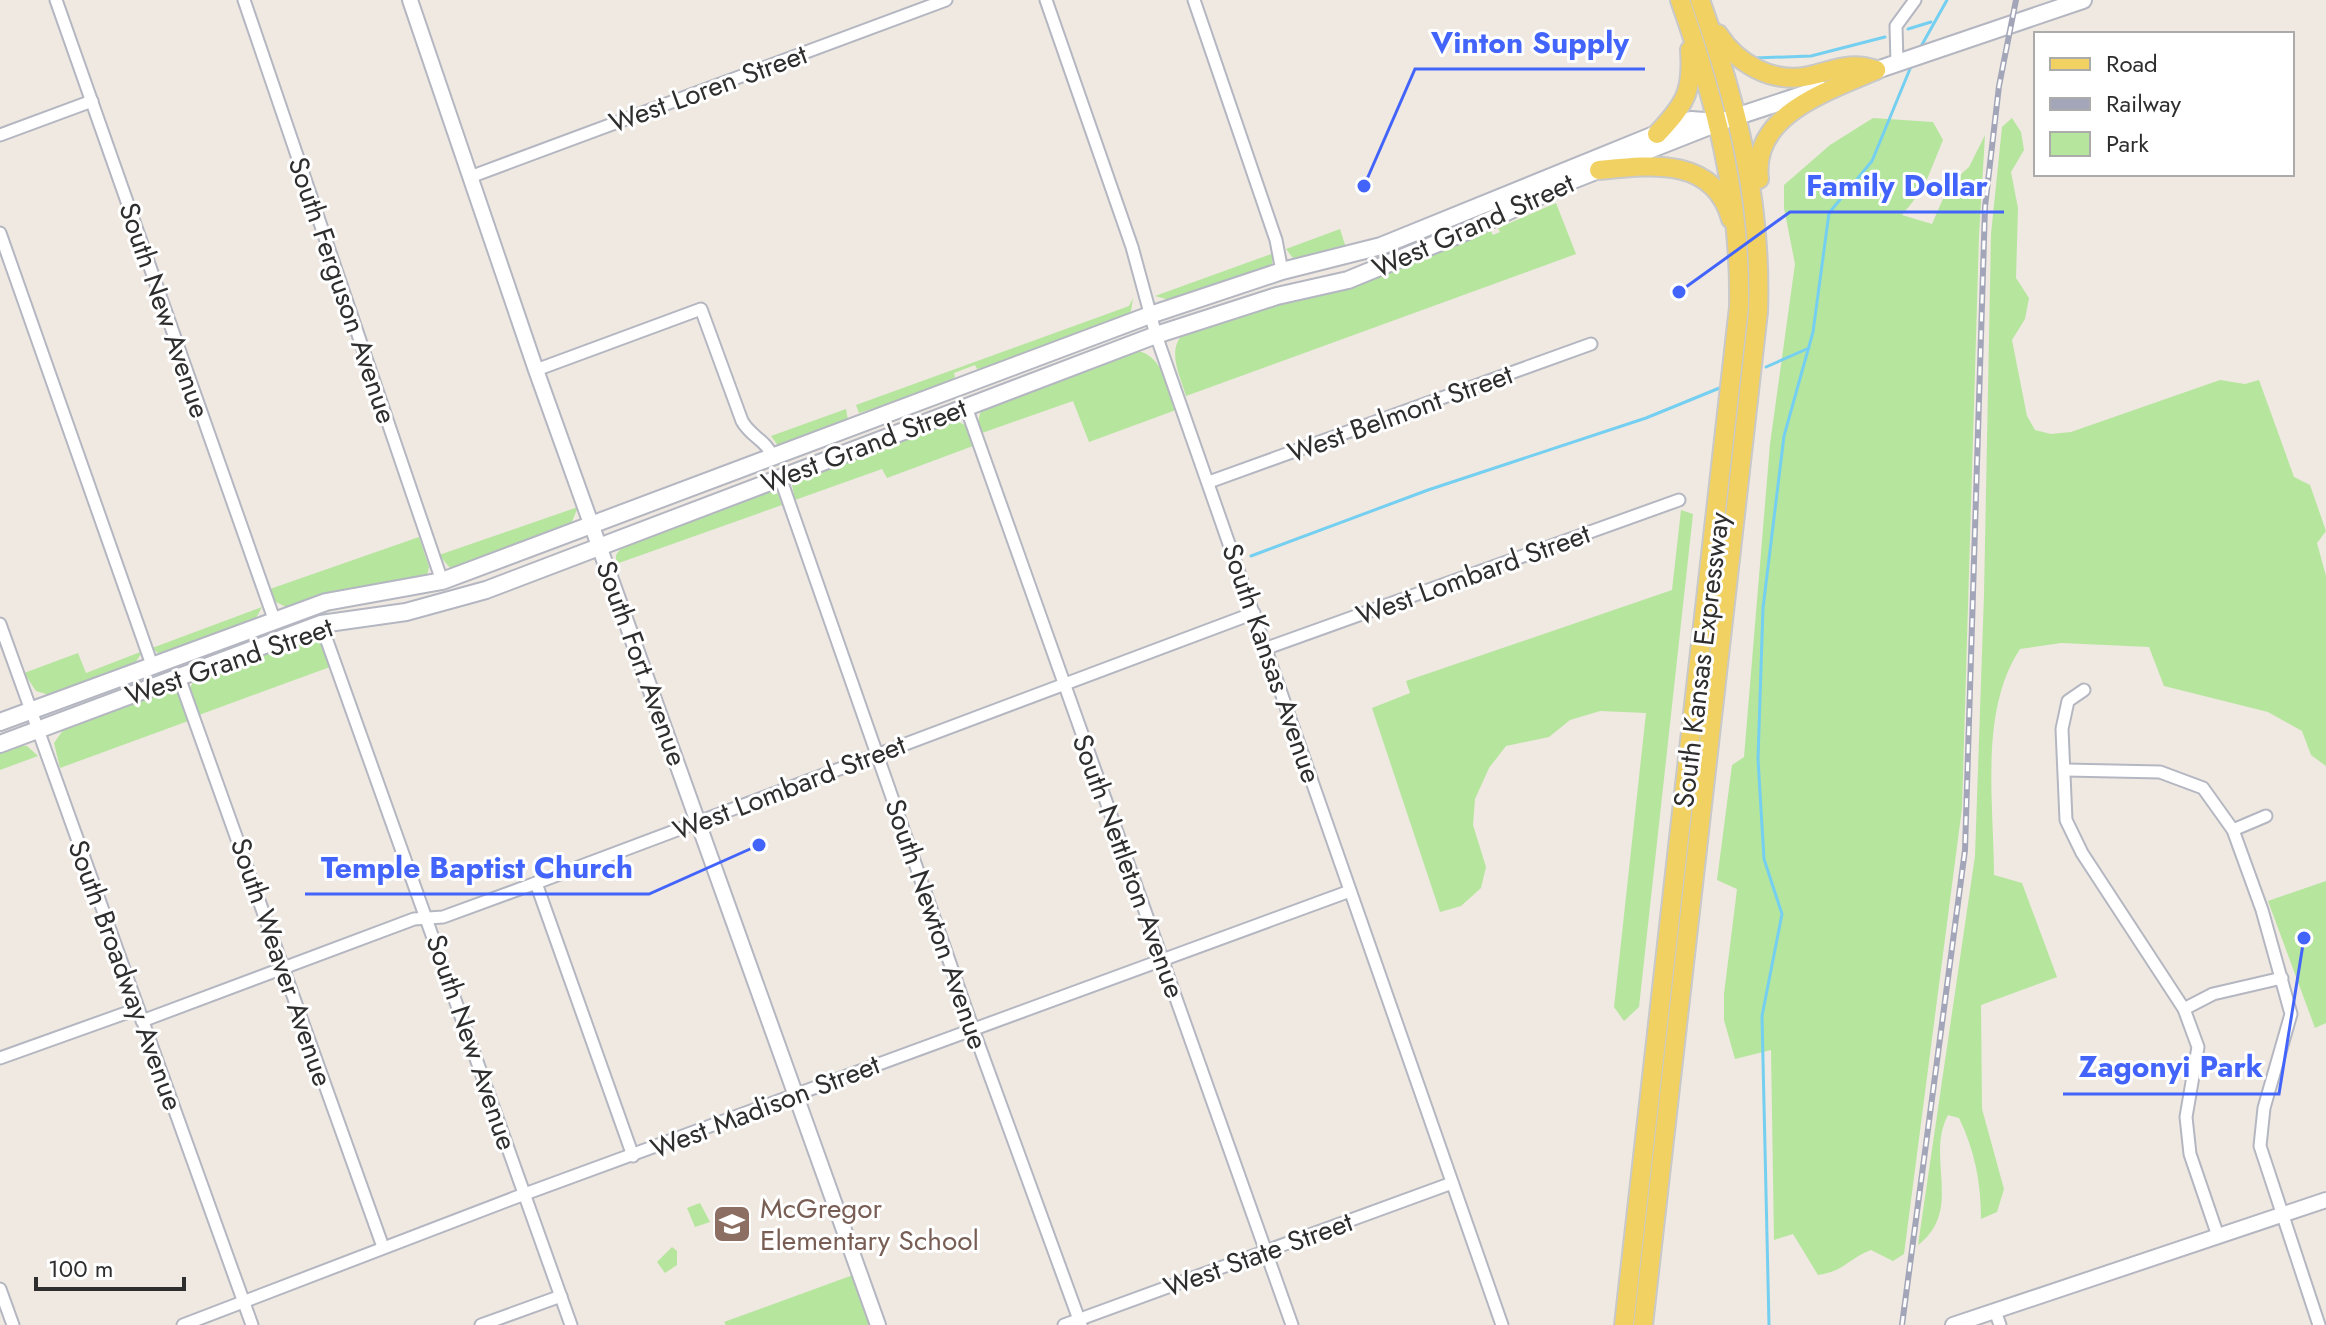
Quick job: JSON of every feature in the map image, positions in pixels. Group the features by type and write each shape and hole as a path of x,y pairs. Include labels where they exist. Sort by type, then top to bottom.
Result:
{"main road":[{"name":"South Kansas Expressway","path":"1624,1325 1737,343 1739,253 1732,181 1720,122 1680,0"},
{"name":"West Grand Street","path":"0,744 321,624 406,612 486,590 1156,335 1277,296 1348,280 1465,232 1599,170 1720,122 2083,0"},
{"name":"South Kansas Expressway","path":"1643,1325 1755,347 1758,241 1739,116 1701,3"},
{"path":"1701,3 1733,56 1766,73 1804,77 1857,64 1876,70"},
{"path":"1657,134 1675,116 1689,90 1692,77 1687,19"},
{"path":"1758,241 1763,211 1757,162 1775,125 1822,95 1876,70"},
{"name":"West Grand Street","path":"0,722 326,602 442,581 1150,315 1282,271 1381,246 1691,120 1720,122"},
{"path":"1599,170 1660,164 1695,174 1715,190 1729,211 1739,253"}],"street":[{"name":"South New Avenue","path":"56,0 274,619"},
{"name":"South Ferguson Avenue","path":"244,0 442,581"},
{"name":"South Fort Avenue","path":"410,0 536,370 878,1325"},
{"name":"West Loren Street","path":"470,177 946,0"},
{"name":"South Kansas Avenue","path":"1046,0 1132,247 1156,335 1502,1325"},
{"path":"1194,0 1276,240 1282,271"},
{"path":"1900,62 1896,26 1915,0"},
{"path":"0,135 92,101"},
{"path":"0,233 152,665"},
{"path":"536,370 701,309 742,421 749,431 766,442 773,457"},
{"name":"West Belmont Street","path":"1209,482 1591,344"},
{"name":"South Nettleton Avenue","path":"966,407 1292,1325"},
{"name":"South Newton Avenue","path":"780,477 973,1029 1080,1322"},
{"name":"West Lombard Street","path":"1267,648 1679,500"},
{"name":"West Lombard Street","path":"0,1058 284,969 414,919 429,919 536,883 1254,613"},
{"name":"South Broadway Avenue","path":"0,624 252,1325"},
{"name":"South New Avenue","path":"321,624 429,919 571,1325"},
{"name":"South Weaver Avenue","path":"179,677 383,1247"},
{"path":"2084,690 2068,701 2062,729 2066,820 2082,853 2184,1009 2198,1047 2186,1117 2190,1154 2218,1236"},
{"path":"2066,770 2160,772 2203,788 2233,830 2291,1014 2264,1108 2260,1146 2319,1325"},
{"path":"2233,830 2266,816"},
{"path":"536,883 633,1156"},
{"name":"West Madison Street","path":"183,1325 383,1247 1350,891"},
{"path":"2184,1009 2213,994 2282,978"},
{"name":"West State Street","path":"1064,1325 1080,1322 1452,1183"},
{"path":"1953,1325 1998,1318 2218,1236 2326,1200"},
{"path":"0,1289 13,1325"},
{"path":"481,1325 561,1296"}],"green space":[{"path":"1873,118 1933,122 1943,140 1923,189 1902,215 1932,224 1949,185 1969,167 1985,135 1979,236 1962,808 1904,1254 1893,1261 1871,1250 1834,1271 1818,1275 1793,1234 1774,1240 1771,1050 1735,1059 1724,1020 1724,994 1737,889 1717,880 1732,765 1744,757 1770,444 1795,264 1784,208 1784,185 1830,145"},
{"path":"2012,118 2021,132 2024,150 2011,172 2018,208 2016,278 2029,298 2025,319 2012,340 2027,416 2035,430 2051,434 2071,432 2220,380 2245,384 2259,380 2294,477 2310,485 2326,531 2317,543 2326,576 2326,766 2311,755 2302,731 2268,712 2164,686 2149,647 2061,643 2020,649 2007,674 1994,729 1991,789 1994,875 2022,883 2057,977 1981,1005 1982,1109 2004,1189 1997,1212 1981,1219 1973,1155 1959,1118 1948,1115 1940,1149 1942,1200 1939,1216 1932,1231 1918,1245 1975,856 1991,234 2002,127"},
{"path":"1556,203 1576,254 1186,396 1175,355 1184,333 1254,307 1358,284 1491,231 1493,235 1500,232 1498,228"},
{"path":"1340,229 1347,251 1296,262 1286,249"},
{"path":"1274,253 1272,264 1264,269 1173,301 1155,296"},
{"path":"1133,298 1131,311 1124,318 1007,364 977,369 975,365 954,373 955,377 940,388 859,413 856,405 1129,306"},
{"path":"1137,351 1146,354 1159,366 1176,410 1089,442 1073,401 982,433 978,422 981,410"},
{"path":"846,409 848,420 779,447 771,436"},
{"path":"955,420 965,425 973,446 887,478 882,469 795,500 792,485 795,480"},
{"path":"768,489 778,494 782,505 616,564 616,555 624,544"},
{"path":"578,507 571,524 451,569 439,555"},
{"path":"1681,510 1693,514 1639,1007 1624,1021 1614,1007 1646,713 1600,711 1570,720 1549,737 1506,746 1489,768 1475,799 1473,825 1486,867 1481,888 1461,906 1440,912 1372,708 1410,693 1406,681 1672,590"},
{"path":"419,537 429,567 427,576 286,607 274,601 270,589"},
{"path":"262,607 255,620 168,653 158,653 152,648"},
{"path":"311,636 320,640 330,667 199,715 190,688 194,680"},
{"path":"143,651 133,666 49,695 36,691 24,673 78,653 86,673"},
{"path":"170,689 179,691 191,720 60,768 54,743 66,726"},
{"path":"15,745 27,746 38,756 0,770 0,750"},
{"path":"2326,881 2326,1023 2315,1028 2268,901"},
{"path":"700,1203 710,1222 695,1227 687,1208"},
{"path":"672,1247 677,1251 677,1265 665,1273 657,1262"},
{"path":"853,1275 871,1325 726,1325 724,1322"}],"waterway":[{"path":"1919,50 1947,0"},
{"path":"1908,29 1931,22"},
{"path":"1755,58 1811,56 1885,37"},
{"path":"1769,1325 1762,1016 1782,914 1764,859 1758,759 1763,608 1784,436 1813,332 1829,213 1872,161 1912,64"},
{"path":"1766,367 1809,348"},
{"path":"1251,556 1428,490 1646,418 1722,387"}],"railway":[{"path":"1902,1325 1965,850 1985,207 1999,86 2016,0"}],"place":[{"name":"Vinton Supply","path":"1364,186"},
{"name":"Family Dollar","path":"1679,292"},
{"name":"Temple Baptist Church","path":"759,845"},
{"name":"Zagonyi Park","path":"2304,938"},
{"name":"McGregor Elementary School","path":"732,1224"}]}
